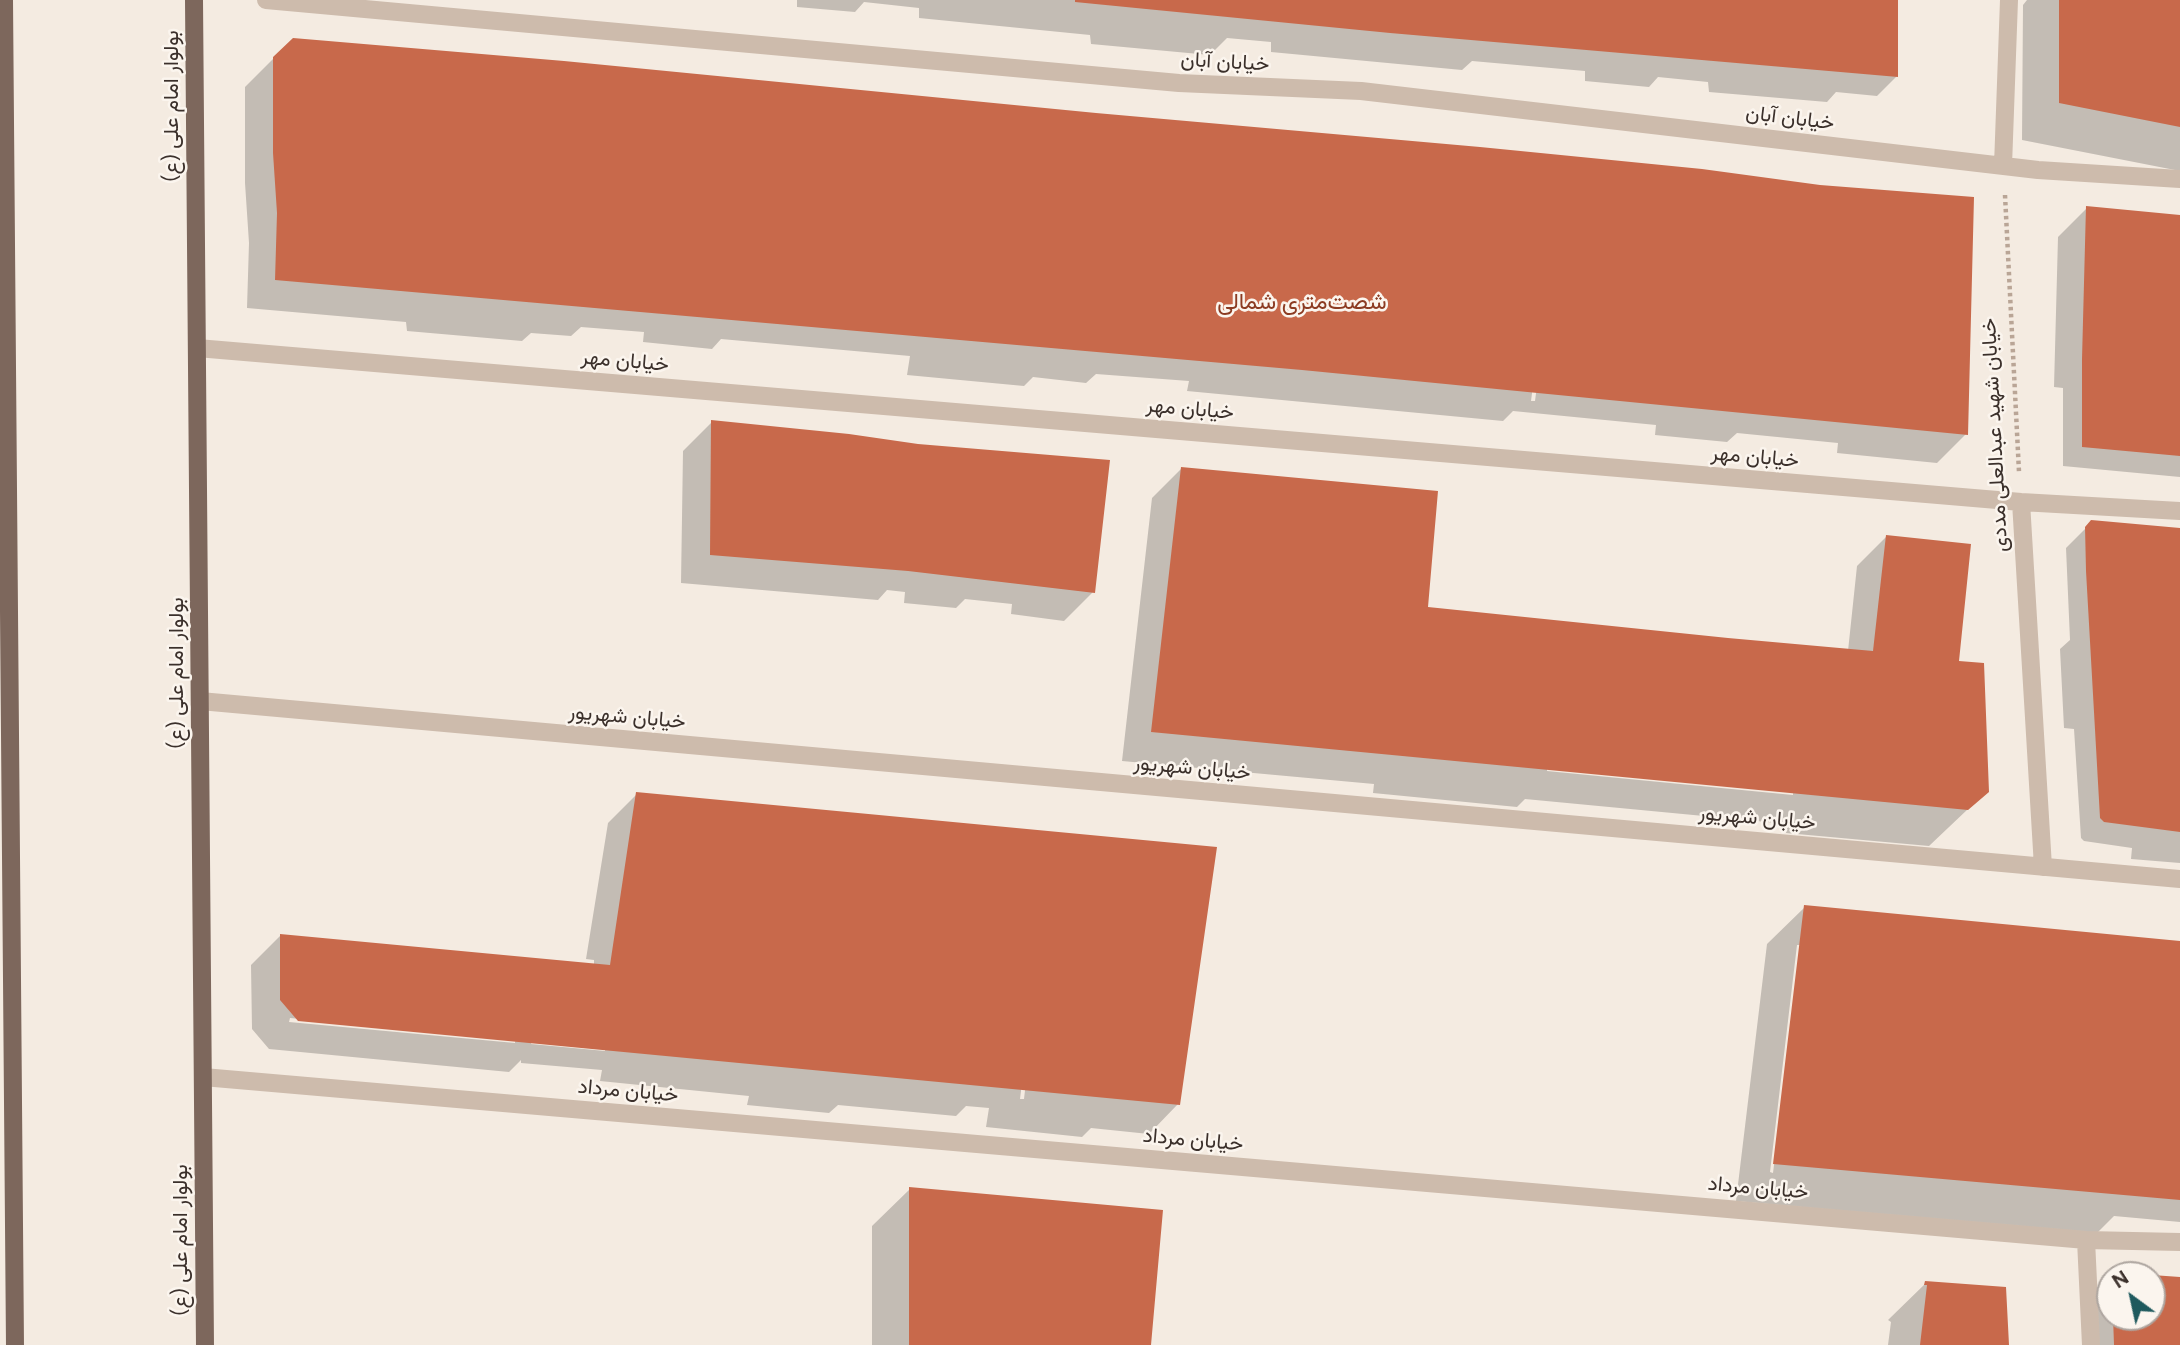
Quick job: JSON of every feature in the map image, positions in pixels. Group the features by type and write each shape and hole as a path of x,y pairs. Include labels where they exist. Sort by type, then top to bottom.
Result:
{"main road":[{"path":"4,0 7,1304 15,1345"},
{"name":"بولوار امام علی (ع)","path":"194,0 205,1345"}],"street":[{"name":"خیابان آبان","path":"266,0 1179,83 1361,91 2003,166 2180,179"},
{"path":"2003,166 2009,0"},
{"name":"خیابان مهر","path":"197,348 2021,502 2180,511"},
{"name":"خیابان شهید عبدالعلی مددی","path":"2021,502 2043,867"},
{"name":"خیابان شهریور","path":"200,701 2180,879"},
{"name":"خیابان مرداد","path":"203,1077 2086,1240 2180,1241"},
{"path":"2086,1240 2091,1345"}],"path":[{"name":"خیابان شهید عبدالعلی مددی","path":"2003,166 2021,502"}],"building":[{"path":"1075,0 1898,0 1898,77 1390,33"},
{"path":"2059,0 2180,0 2180,127 2059,103"},
{"path":"293,38 1480,147 1702,169 1820,185 1974,197 1968,435 1302,370 275,280 277,213 273,153 273,57"},
{"path":"2086,206 2180,215 2180,456 2082,447"},
{"path":"711,420 918,444 1110,460 1095,593 908,571 710,555"},
{"path":"1181,467 1438,491 1428,607 1728,638 1873,651 1886,535 1971,544 1959,661 1984,663 1989,792 1968,810 1151,732"},
{"path":"2091,520 2180,528 2180,832 2104,822 2100,818 2086,571 2085,527"},
{"path":"636,792 1217,847 1180,1105 298,1021 280,1000 280,934 610,965"},
{"path":"1804,905 2180,941 2180,1200 1773,1164"},
{"path":"909,1187 1163,1210 1151,1345 909,1345"},
{"path":"2166,1276 2180,1277 2180,1345 2114,1345 2114,1331 2166,1331"},
{"path":"1925,1281 2006,1287 2009,1345 1920,1345 1927,1285 1924,1285"}],"district":[{"name":"شصت‌متری شمالی","path":"1302,302"}]}
